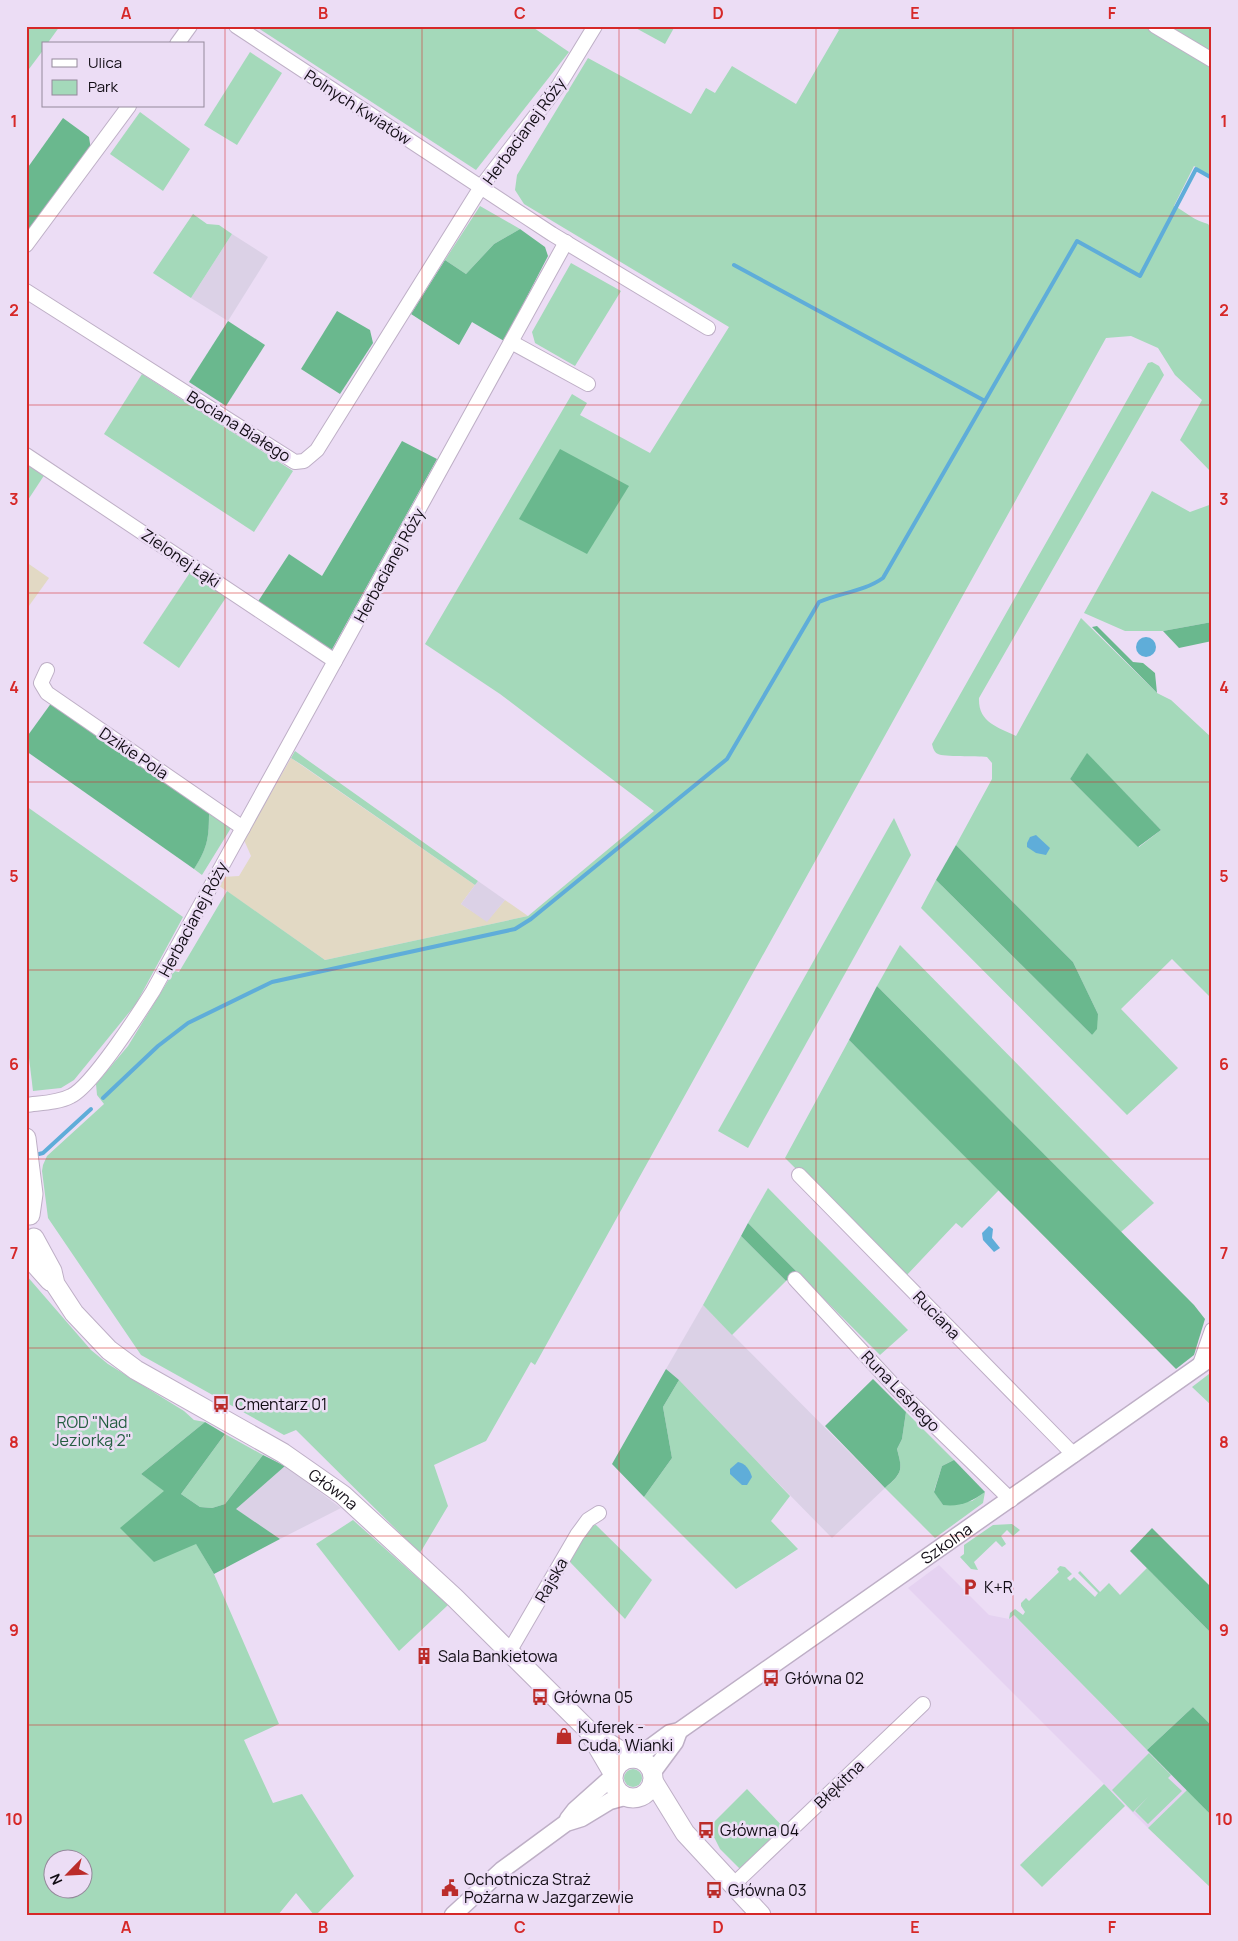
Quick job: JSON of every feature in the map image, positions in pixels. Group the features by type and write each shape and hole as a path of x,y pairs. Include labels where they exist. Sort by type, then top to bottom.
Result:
{"main road":[{"name":"Główna","path":"26,1138 27,1167 32,1194 28,1214 37,1228 29,1246 52,1271 55,1284 83,1324 108,1350 136,1370 283,1453 343,1495 455,1598 589,1730 634,1758"},
{"name":"Główna","path":"589,1730 612,1775"},
{"path":"685,1833 671,1826 631,1798 616,1791 612,1775 620,1762 634,1758 646,1763 685,1833 761,1915"},
{"path":"631,1798 646,1793 653,1777"}],"street":[{"path":"178,42 190,26"},
{"name":"Polnych Kwiatów","path":"236,26 481,187"},
{"name":"Herbacianej Róży","path":"26,1105 60,1100 76,1094 128,1031 180,944 242,828 566,242 481,187 559,85 595,26"},
{"path":"1155,26 1212,60"},
{"path":"26,245 128,108"},
{"name":"Bociana Białego","path":"26,291 299,463 309,458 317,450 481,187"},
{"path":"566,242 708,328"},
{"path":"512,342 588,384"},
{"name":"Zielonej Łąki","path":"26,455 336,661"},
{"name":"Dzikie Pola","path":"47,670 41,683 47,694 242,828"},
{"name":"Ruciana","path":"799,1175 1074,1456"},
{"name":"Runa Leśnego","path":"795,1279 896,1388 1011,1500"},
{"path":"1206,1362 1212,1330"},
{"name":"Szkolna","path":"634,1758 670,1733 679,1731 1206,1362"},
{"name":"Rajska","path":"509,1652 577,1535 588,1520 599,1512"},
{"name":"Błękitna","path":"733,1885 924,1704"},
{"name":"Szkolna","path":"653,1777 675,1742 679,1731"},
{"path":"566,1823 575,1810 612,1775"},
{"path":"453,1915 502,1870 566,1823 582,1818 610,1801 631,1798"}],"shaded area":[{"path":"232,234 268,257 228,321 191,298"},
{"path":"26,562 49,578 26,610"},
{"path":"291,758 475,885 461,904 487,921 505,900 528,916 325,960 218,885 222,877 239,876 251,856 244,840"},
{"path":"478,881 505,900 487,922 461,904"},
{"path":"703,1305 885,1488 832,1538 666,1369"},
{"path":"285,1466 341,1508 280,1539 235,1509"},
{"path":"939,1565 989,1615 1009,1619 1014,1615 1187,1790 1148,1828 908,1588"}],"green space":[{"path":"26,26 60,26 48,42 42,42 42,52 26,73"},
{"path":"255,26 531,26 569,52 476,170"},
{"path":"632,26 675,26 665,44"},
{"path":"834,26 1146,26 1212,66 1212,178 1194,166 1174,206 1208,224 1212,230 1212,473 1180,440 1202,400 1175,375 1158,348 1131,336 1106,338 535,1365 531,1362 486,1441 434,1465 448,1506 420,1553 296,1430 284,1435 141,1355 48,1218 42,1171 43,1165 47,1156 104,1104 97,1095 96,1084 128,1046 174,971 179,972 227,891 325,960 528,916 654,811 500,694 425,644 572,394 587,403 580,415 650,453 729,327 524,204 515,190 517,175 588,58 691,114 706,88 715,93 732,66 796,104 839,30"},
{"path":"1161,26 1212,26 1212,56"},
{"path":"250,52 282,73 237,145 204,125"},
{"path":"140,112 190,149 163,191 110,154"},
{"path":"63,118 89,137 91,150 26,238 26,170"},
{"path":"480,206 520,229 494,244 466,274 445,260"},
{"path":"193,214 207,224 219,225 232,234 191,298 153,273"},
{"path":"520,229 545,247 548,256 504,341 472,322 459,345 411,314 445,260 466,274 494,244"},
{"path":"571,263 621,291 575,366 535,343 532,332"},
{"path":"337,311 370,330 373,343 340,394 301,369"},
{"path":"228,321 265,345 226,406 189,382"},
{"path":"1152,362 1159,366 1164,375 979,698 985,718 990,723 1016,736 1081,618 1157,693 1171,700 1212,738 1212,999 1172,959 1121,1009 1178,1068 1127,1115 921,908 936,880 1092,1035 1098,1014 1073,962 956,845 992,779 992,763 987,757 946,756 938,754 932,744 1148,363","holes":["1087,754 1161,830 1139,847 1070,779"]},
{"path":"142,374 293,471 254,532 104,434"},
{"path":"402,441 437,459 330,653 257,603 289,554 322,576"},
{"path":"560,449 629,486 587,554 519,519"},
{"path":"26,461 45,474 26,503"},
{"path":"1152,491 1190,512 1212,504 1212,622 1163,631 1125,631 1084,613"},
{"path":"191,571 227,596 179,668 143,643"},
{"path":"1212,622 1212,641 1179,648 1163,631"},
{"path":"1097,626 1133,662 1143,663 1155,673 1157,693 1092,627"},
{"path":"52,702 209,811 207,842 194,869 26,751 26,738"},
{"path":"295,751 478,881 475,885 291,758"},
{"path":"1087,753 1161,830 1138,847 1070,779"},
{"path":"26,806 183,917 136,1004 74,1080 61,1088 33,1091 26,1033"},
{"path":"209,811 231,828 202,875 194,869 207,842"},
{"path":"894,818 911,855 748,1148 718,1131"},
{"path":"956,845 1073,962 1098,1014 1097,1029 1092,1035 936,880"},
{"path":"900,945 1154,1203 1121,1232 877,986"},
{"path":"877,986 1194,1305 1205,1319 1194,1355 1176,1369 849,1040"},
{"path":"849,1040 999,1190 962,1228 956,1223 905,1277 785,1158"},
{"path":"768,1188 908,1330 880,1355 748,1223"},
{"path":"748,1223 796,1271 786,1281 741,1236"},
{"path":"741,1236 786,1281 732,1335 703,1305"},
{"name":"ROD \"Nad Jeziorką 2\"","path":"26,1275 91,1350 108,1364 184,1411 194,1420 205,1422 141,1474 165,1491 214,1574 279,1724 244,1740 273,1803 302,1794 354,1876 316,1915 296,1893 278,1915 26,1915"},
{"path":"666,1369 679,1380 663,1407 672,1458 644,1497 612,1464"},
{"path":"1209,1374 1212,1377 1212,1406 1192,1387"},
{"path":"873,1379 906,1412 902,1439 897,1449 900,1471 895,1479 885,1488 825,1426"},
{"path":"679,1380 790,1496 771,1521 798,1549 736,1589 644,1497 672,1458 663,1407"},
{"path":"906,1412 954,1460 942,1466 934,1491 943,1505 972,1501 985,1492 983,1503 935,1538 885,1488 895,1479 900,1471 897,1449 902,1439"},
{"path":"205,1422 225,1434 181,1494 200,1507 212,1508 225,1504 263,1455 285,1466 236,1509 280,1539 214,1574 196,1544 154,1562 120,1528 164,1491 141,1474"},
{"path":"225,1434 263,1455 225,1504 212,1508 200,1507 181,1494"},
{"path":"954,1460 985,1492 965,1503 943,1505 934,1492 942,1466"},
{"path":"353,1520 448,1605 399,1651 316,1544"},
{"path":"1012,1524 1020,1530 1013,1536 1007,1530 1001,1536 1006,1544 1002,1547 996,1541 974,1562 978,1570 971,1569 960,1557 964,1554 964,1545 993,1525"},
{"path":"596,1525 652,1580 625,1619 568,1560 588,1526"},
{"path":"1152,1528 1212,1588 1212,1634 1130,1551"},
{"path":"1060,1566 1065,1567 1072,1574 1067,1578 1070,1581 1074,1577 1095,1597 1098,1593 1078,1573 1080,1571 1100,1592 1109,1583 1120,1595 1147,1568 1212,1634 1212,1726 1193,1707 1147,1750 1014,1615 1009,1619 1010,1613 1015,1609 1023,1615 1025,1612 1021,1603 1026,1598 1029,1601 1059,1572 1057,1569"},
{"path":"1193,1707 1212,1726 1212,1816 1147,1750"},
{"path":"1149,1753 1171,1775 1168,1778 1182,1791 1148,1824 1135,1811 1148,1797 1133,1812 1112,1790"},
{"path":"629,1769 637,1769 642,1774 640,1785 629,1787 624,1782 624,1774"},
{"path":"1104,1784 1125,1806 1042,1887 1020,1865"},
{"path":"747,1789 785,1829 741,1870 720,1849 709,1827"},
{"path":"1187,1790 1212,1816 1212,1889 1148,1828"}],"water":[{"path":"1146,637 1153,640 1156,647 1153,654 1146,657 1139,654 1136,647 1139,640"},
{"path":"1036,835 1050,848 1046,855 1036,853 1027,847 1030,837"},
{"path":"989,1226 993,1229 992,1238 1000,1248 994,1252 983,1240 982,1233"},
{"path":"738,1462 745,1465 751,1474 752,1477 747,1485 742,1485 730,1474 730,1469"}],"waterway":[{"path":"103,1098 158,1046 188,1023 272,982 515,929 531,919 727,759 819,602 860,589 883,578 1077,241 1140,276 1196,169 1212,178"},
{"path":"734,265 985,401"},
{"path":"39,1154 43,1153 91,1109"}],"place":[{"name":"Cmentarz 01","path":"221,1404"},
{"name":"K+R","path":"970,1587"},
{"name":"Sala Bankietowa","path":"424,1656"},
{"name":"Główna 02","path":"771,1678"},
{"name":"Główna 05","path":"540,1697"},
{"name":"Kuferek - Cuda, Wianki","path":"564,1736"},
{"name":"Główna 04","path":"706,1830"},
{"name":"Ochotnicza Straż Pożarna w Jazgarzewie","path":"450,1888"},
{"name":"Główna 03","path":"714,1890"}]}
